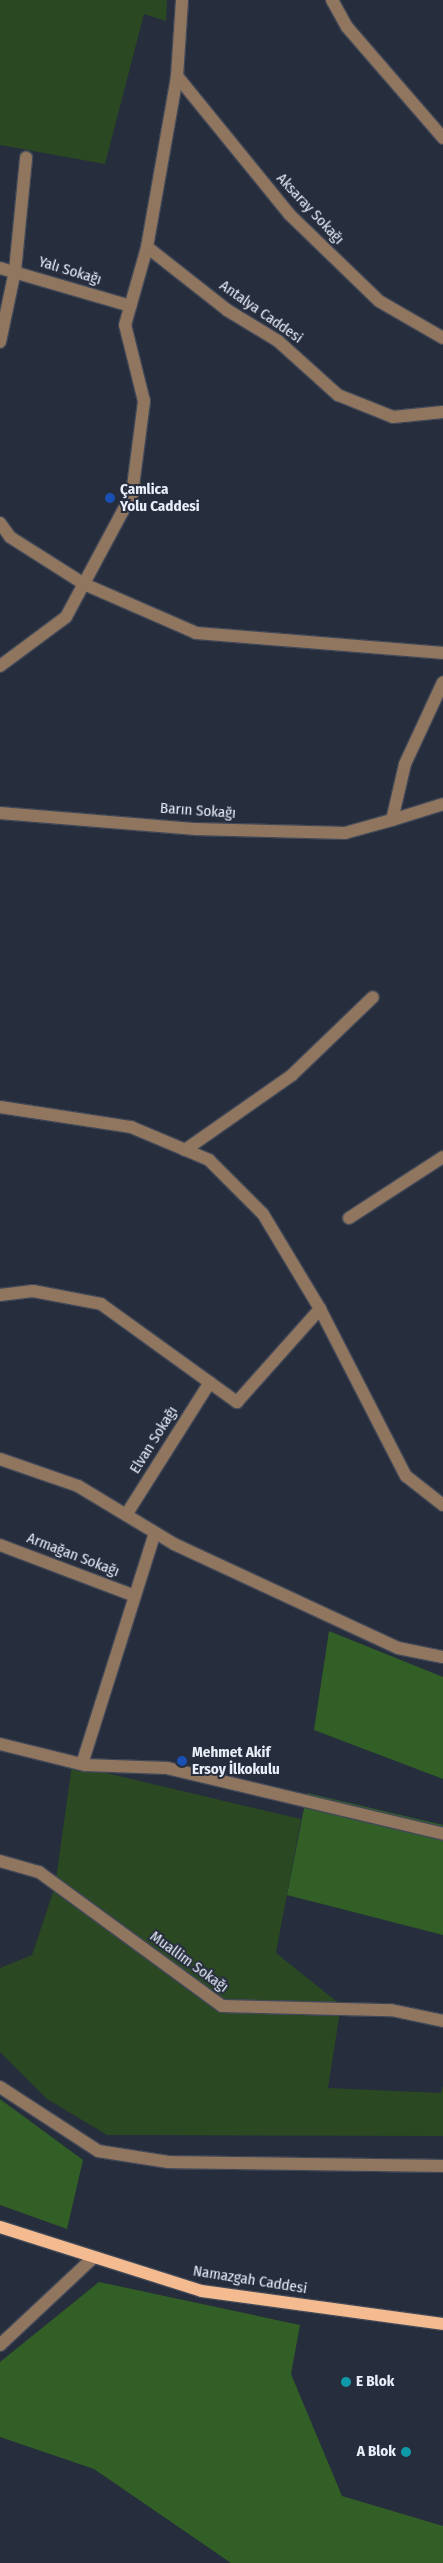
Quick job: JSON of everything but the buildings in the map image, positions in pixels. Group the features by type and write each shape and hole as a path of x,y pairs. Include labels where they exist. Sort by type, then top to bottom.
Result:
{"main road":[{"name":"Namazgah Caddesi","path":"0,2227 202,2291 443,2324"}],"street":[{"path":"0,666 66,618 132,494 144,401 125,325 147,247 177,76 182,0"},
{"path":"332,0 353,35 443,138"},
{"name":"Aksaray Sokağı","path":"177,76 289,214 379,301 443,338"},
{"path":"0,342 15,271 26,158"},
{"name":"Antalya Caddesi","path":"147,247 227,310 278,341 338,395 393,417 443,412"},
{"name":"Yalı Sokağı","path":"0,268 131,306"},
{"path":"0,523 10,537 84,584 196,634 443,653"},
{"path":"392,820 405,764 443,682"},
{"name":"Barın Sokağı","path":"0,813 196,829 345,833 443,804"},
{"path":"185,1150 292,1075 374,997"},
{"path":"0,1107 131,1127 209,1160 263,1214 320,1309 406,1476 443,1505"},
{"path":"349,1218 443,1157"},
{"path":"0,1295 33,1291 101,1304 237,1402 320,1309"},
{"name":"Elvan Sokağı","path":"126,1515 210,1382"},
{"path":"0,1459 78,1486 155,1533 398,1648 443,1658"},
{"path":"82,1764 155,1533"},
{"name":"Armağan Sokağı","path":"0,1545 135,1596"},
{"path":"0,1744 82,1764 168,1768 443,1834"},
{"name":"Muallim Sokağı","path":"0,1862 40,1872 222,2006 391,2010 443,2021"},
{"path":"0,2087 98,2151 168,2162 443,2166"},
{"path":"0,2345 93,2258"}],"green space":[{"path":"0,0 167,0 166,21 144,14 105,164 0,145"},
{"path":"329,1631 443,1677 443,1779 314,1730"},
{"path":"72,1765 301,1819 276,1953 341,2005 328,2088 441,2093 443,2085 443,2136 107,2135 47,2099 0,2052 0,1968 32,1955 55,1886"},
{"path":"307,1793 443,1825 443,1935 287,1895"},
{"path":"0,2099 83,2160 67,2229 0,2205"},
{"path":"99,2282 300,2325 291,2374 342,2496 443,2526 443,2563 231,2563 94,2469 0,2437 0,2362"}],"place":[{"name":"Çamlica Yolu Caddesi","path":"110,498"},
{"name":"Mehmet Akif Ersoy İlkokulu","path":"182,1761"},
{"name":"E Blok","path":"346,2382"},
{"name":"A Blok","path":"406,2452"}]}
